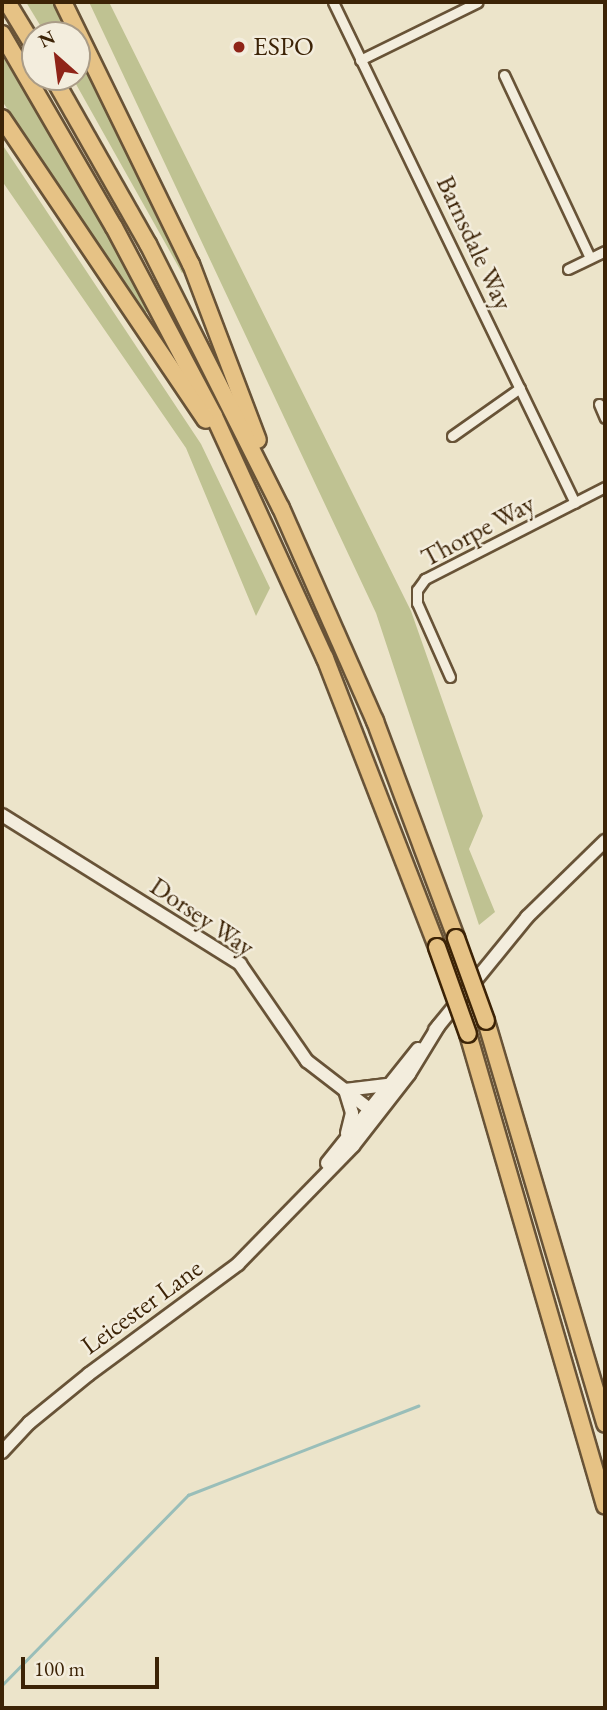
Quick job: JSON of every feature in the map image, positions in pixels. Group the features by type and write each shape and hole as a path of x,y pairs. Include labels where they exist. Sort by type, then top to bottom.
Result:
{"highway":[{"path":"7,2 21,25"},
{"path":"63,2 74,21"},
{"path":"69,2 75,21"},
{"path":"2,34 140,275 214,416 355,729 468,1034 605,1505"},
{"path":"91,55 191,264 232,366 281,508"},
{"path":"61,91 148,244 281,508 375,721 486,1021 605,1424"},
{"path":"2,118 205,418 266,530"}],"street":[{"name":"Barnsdale Way","path":"333,2 575,503"},
{"path":"360,60 478,2"},
{"path":"504,75 590,258"},
{"path":"568,269 605,251"},
{"path":"452,436 520,388"},
{"path":"599,404 605,418"},
{"name":"Thorpe Way","path":"450,677 417,603 416,590 435,571 605,487"},
{"name":"Dorsey Way","path":"2,815 240,964 299,1053 374,1112"},
{"name":"Leicester Lane","path":"305,1194 344,1140 374,1112 387,1085 527,917 605,841"},
{"name":"Leicester Lane","path":"2,1452 29,1423 89,1374 238,1264 305,1194 374,1112 439,1025"},
{"path":"344,1140 352,1113 345,1090 387,1085"}],"green space":[{"path":"26,2 60,2 69,21 38,21"},
{"path":"89,2 109,2 411,611 483,816 469,849 495,912 479,925 376,613"},
{"path":"2,55 150,310 145,313 2,101"},
{"path":"91,67 187,270 182,273 80,91 91,91"},
{"path":"2,144 201,444 270,588 256,616 186,448 2,181"}],"waterway":[{"path":"2,1685 188,1495 418,1406"}],"place":[{"name":"ESPO","path":"239,47"}]}
